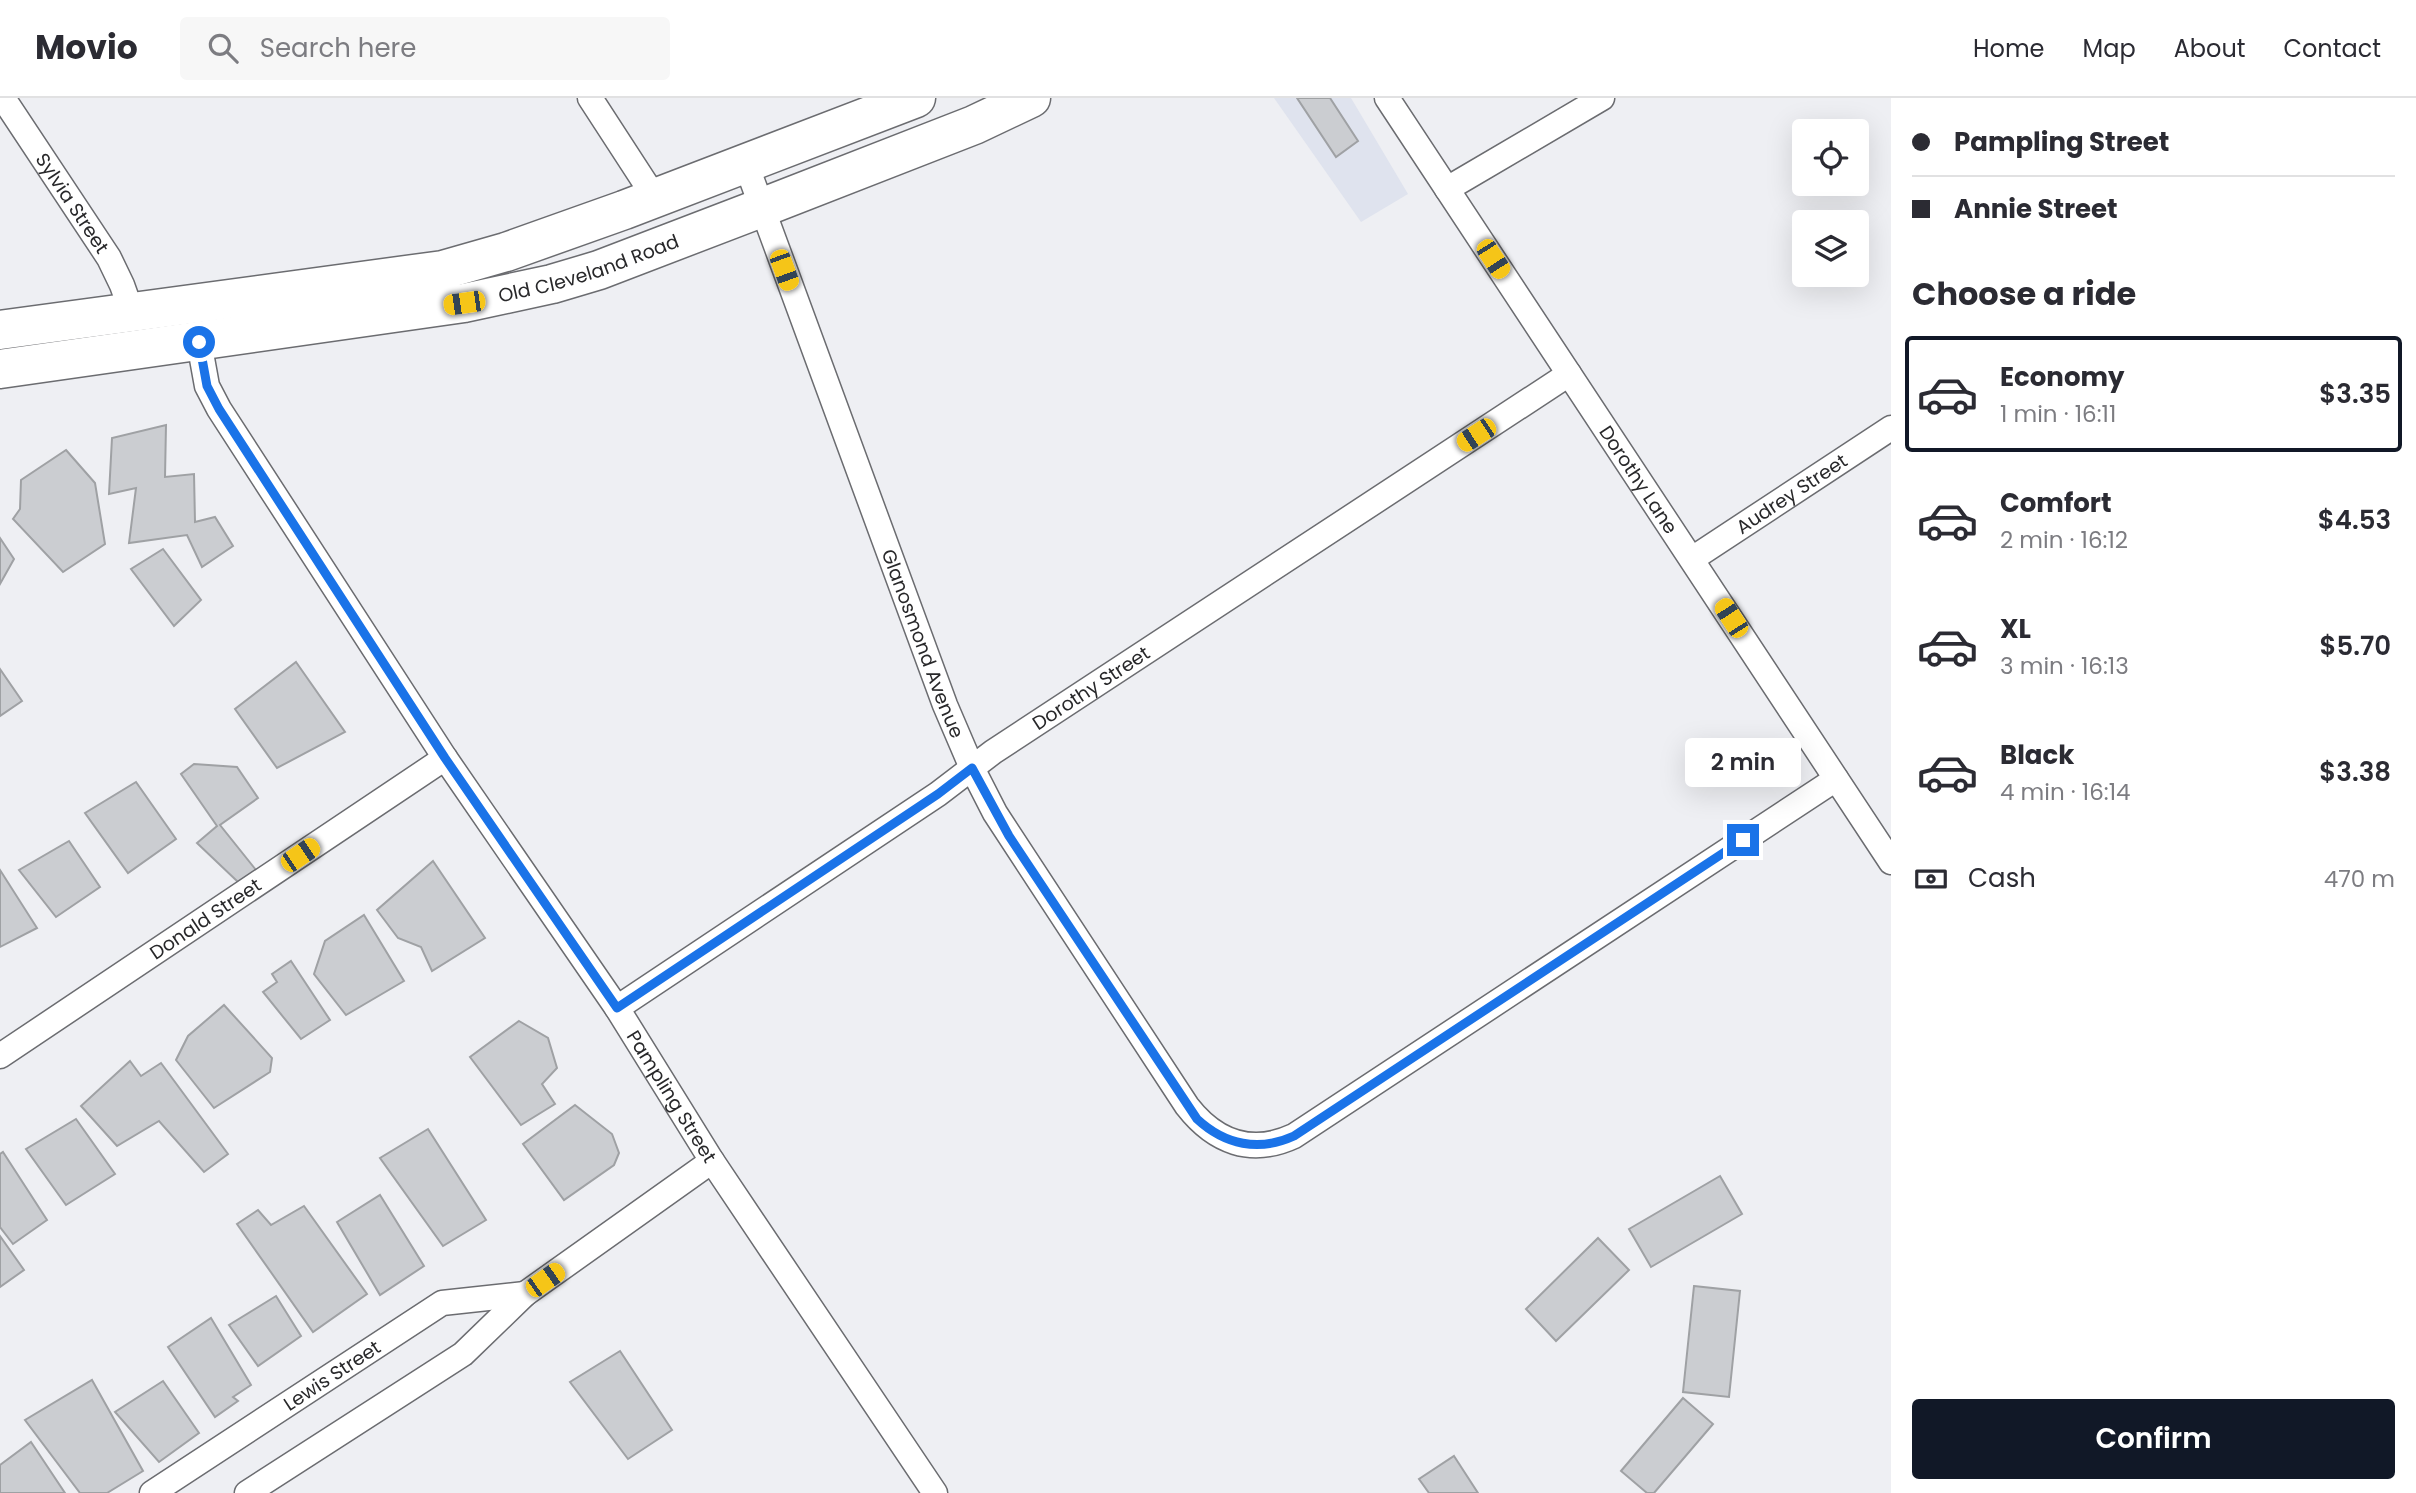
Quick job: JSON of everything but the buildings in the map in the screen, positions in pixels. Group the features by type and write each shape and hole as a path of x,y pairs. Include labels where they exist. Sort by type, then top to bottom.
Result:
{"highway":[{"name":"Old Cleveland Road","path":"0,330 443,270 506,253 916,98"},
{"name":"Old Cleveland Road","path":"0,369 464,303 552,284 599,270 761,208 974,125 1031,98"}],"street":[{"name":"Sylvia Street","path":"3,98 108,258 132,313"},
{"path":"590,98 655,198"},
{"name":"Dorothy Lane","path":"1388,98 1891,862"},
{"path":"1447,190 1602,98"},
{"name":"Glanosmond Avenue","path":"746,164 945,705 972,768 1009,836 1187,1105 1209,1130 1235,1143 1263,1145 1294,1136 1836,779"},
{"name":"Pampling Street","path":"199,342 207,386 219,409 445,758 617,1008 712,1161 935,1493"},
{"name":"Dorothy Street","path":"617,1008 938,794 993,752 1569,374"},
{"name":"Audrey Street","path":"1692,559 1891,428"},
{"name":"Donald Street","path":"0,1056 445,758"},
{"name":"Lewis Street","path":"247,1493 463,1354 525,1294 712,1161"},
{"name":"Lewis Street","path":"152,1493 442,1303 525,1294"}],"shaded area":[{"path":"1274,98 1351,98 1408,194 1361,222"}],"route":[{"path":"199,342 207,386 219,409 445,758 617,1008 953,784 972,768 1009,836 1197,1119 1222,1138 1235,1143 1263,1145 1294,1136 1743,840"}]}
